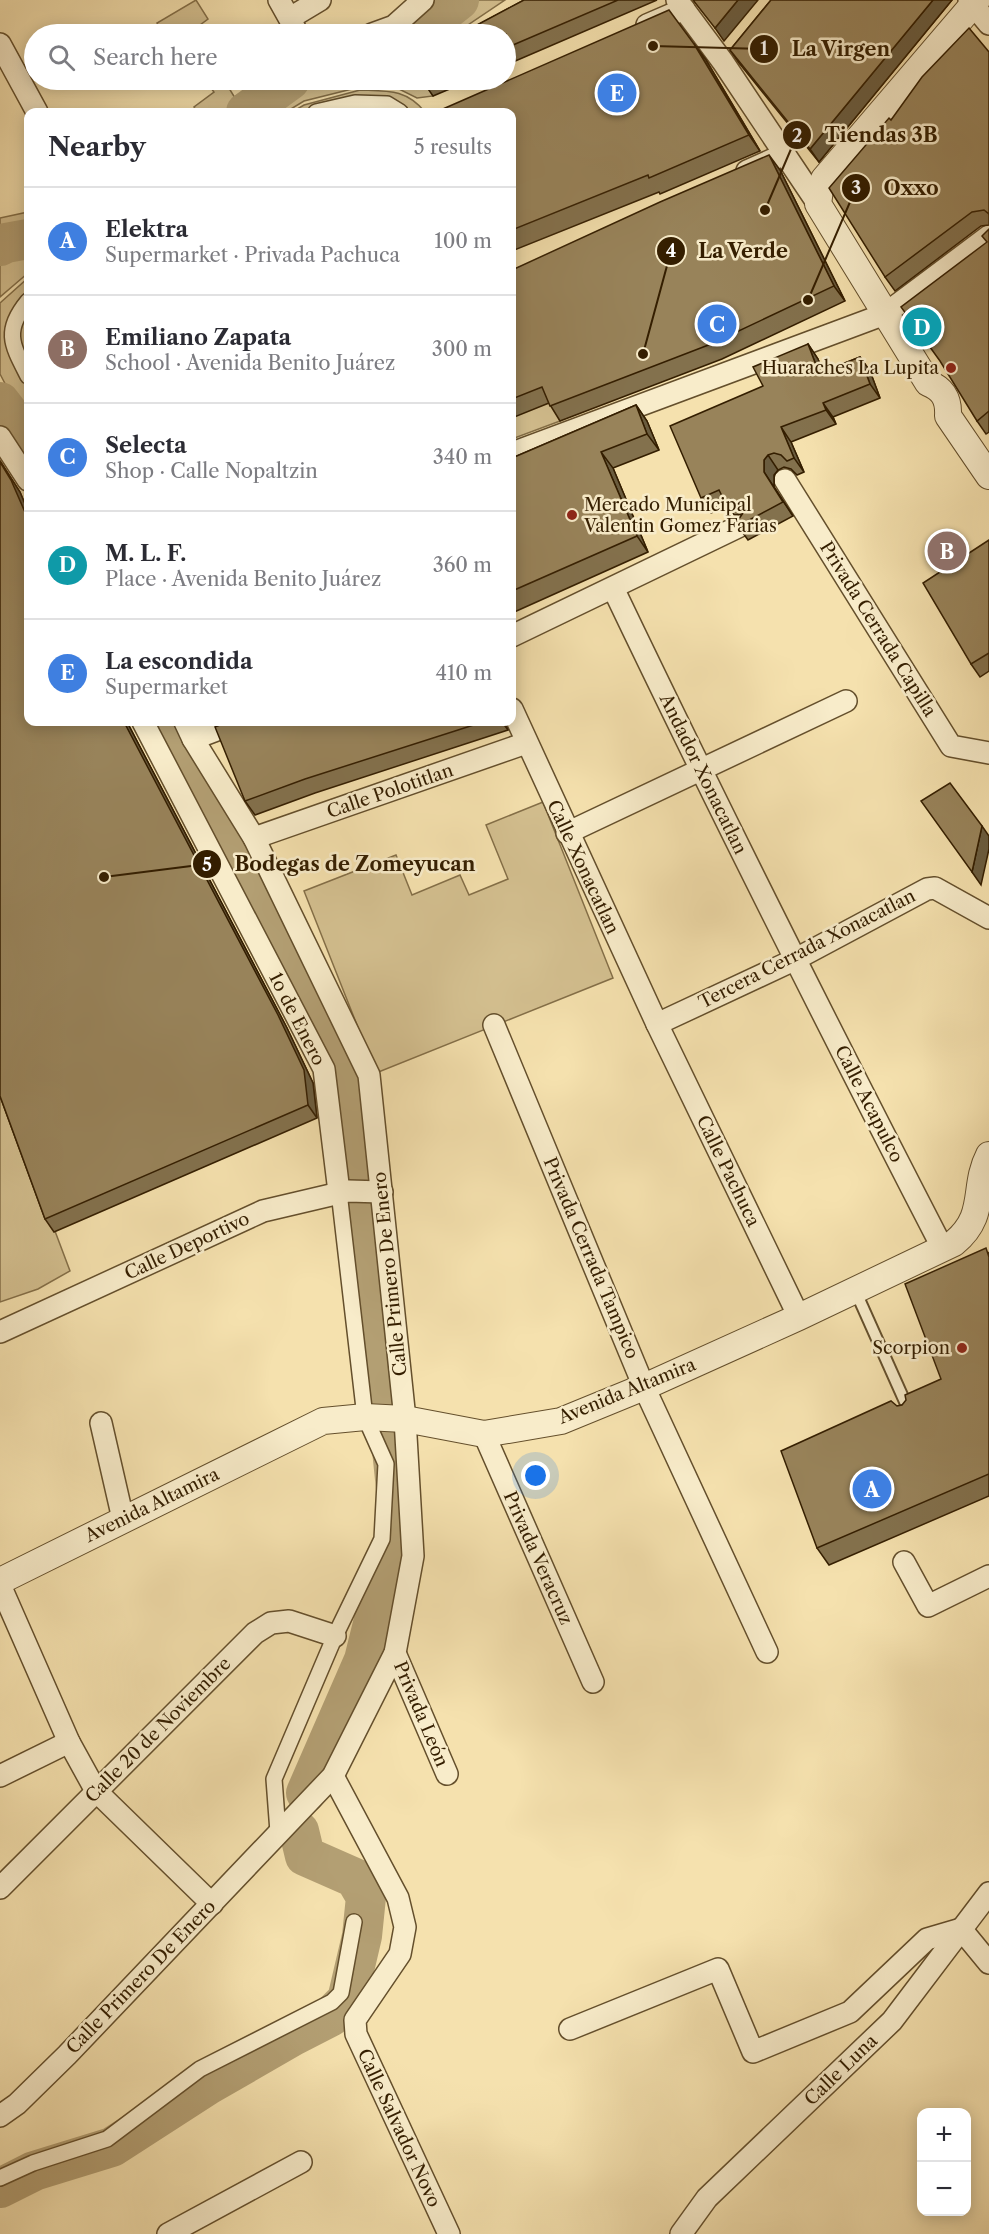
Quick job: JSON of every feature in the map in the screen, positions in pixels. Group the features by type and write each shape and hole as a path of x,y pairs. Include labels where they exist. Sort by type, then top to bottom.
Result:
{"street":[{"path":"279,0 293,24"},
{"path":"296,24 320,0"},
{"path":"396,24 423,0"},
{"path":"624,35 680,4 723,62 818,204 928,383 937,386 944,394 949,405 948,416 987,470"},
{"path":"818,204 824,179 977,7"},
{"path":"0,44 24,88"},
{"path":"723,62 738,45"},
{"path":"25,90 35,108"},
{"path":"336,108 355,104 387,104 394,108"},
{"path":"725,180 785,154"},
{"path":"516,452 885,314 989,236"},
{"path":"24,306 17,315 11,332 14,350 24,369"},
{"path":"0,437 24,471"},
{"name":"Privada Cerrada Capilla","path":"784,480 951,746 989,753"},
{"path":"516,634 741,526"},
{"name":"Andador Xonacatlan","path":"613,588 700,771 794,960"},
{"path":"567,833 846,701"},
{"name":"Calle Xonacatlan","path":"516,719 657,1024"},
{"name":"1o de Enero","path":"145,726 324,1069 344,1192 365,1417"},
{"path":"189,730 214,726"},
{"name":"Calle Primero De Enero","path":"0,2116 16,2104 67,2055 333,1776 395,1653 413,1556 405,1419 378,1192 369,1075 254,838 189,730"},
{"name":"Calle Polotitlan","path":"254,838 526,743"},
{"name":"Tercera Cerrada Xonacatlan","path":"657,1024 794,960 927,889 935,888 989,918"},
{"name":"Calle Acapulco","path":"794,960 943,1249"},
{"name":"Calle Pachuca","path":"657,1024 799,1317"},
{"name":"Privada Cerrada Tampico","path":"494,1025 644,1387 767,1652"},
{"name":"Avenida Altamira","path":"0,1583 123,1519 323,1421 365,1417 405,1419 484,1434 561,1421 644,1387 943,1249 962,1236 973,1221 984,1166 989,1155"},
{"name":"Calle Deportivo","path":"0,1332 263,1211 344,1192 378,1192"},
{"path":"278,1833 274,1779 335,1636 382,1539 386,1464 365,1417"},
{"path":"101,1423 123,1519"},
{"name":"Privada Veracruz","path":"484,1434 593,1682"},
{"path":"904,1562 928,1606 989,1576"},
{"path":"0,1583 69,1742 96,1791 212,1904"},
{"name":"Calle 20 de Noviembre","path":"0,1888 255,1634 271,1623 289,1621 335,1636"},
{"name":"Privada León","path":"395,1653 447,1774"},
{"path":"0,1776 69,1742"},
{"name":"Calle Salvador Novo","path":"333,1776 398,1898 405,1927 400,1954 355,2020 356,2034 449,2234"},
{"name":"Calle Luna","path":"681,2234 707,2198 892,2021 989,1893"},
{"path":"0,2178 33,2163 107,2139 200,2068 332,2002 341,1993 354,1922"},
{"path":"570,2029 718,1969 753,2052 850,2012 927,1939 961,1929 989,1963"},
{"path":"172,2233 301,2163"}],"lane":[{"path":"854,1290 910,1414"}],"shaded area":[{"path":"196,0 208,19 201,24 157,23"},
{"path":"470,0 505,0 469,24 439,24"},
{"path":"212,90 230,90 235,98 247,92 271,103 288,90 348,90 304,101 293,108 195,108 214,92"},
{"path":"360,90 388,91 403,95 422,108 299,108"},
{"path":"401,90 430,90 433,96 417,98"},
{"path":"24,213 24,276 0,297 0,218"},
{"path":"24,282 24,410 10,393 0,374 0,303"},
{"path":"516,316 560,421 516,438"},
{"path":"543,802 613,978 376,1073 304,891 396,855 412,895 460,875 469,895 508,879 486,825"},
{"path":"0,1085 70,1271 38,1289 0,1302"}],"building":[{"path":"524,0 618,0 516,44 516,24 479,24"},
{"path":"693,0 738,0 715,28"},
{"path":"771,0 933,0 810,149 730,50"},
{"path":"669,10 694,44 749,135 649,178 648,175 516,228 516,108 445,108 486,90 516,90 516,77"},
{"path":"969,28 989,52 989,214 984,210 972,212 885,277 829,188 889,118 891,120 922,77"},
{"path":"769,155 834,286 711,344 550,406 542,387 516,397 516,268"},
{"path":"989,229 989,411 977,421 940,361 901,307 987,242 982,236"},
{"path":"808,344 819,373 860,357 870,384 823,403 826,410 781,427 794,458 787,461 781,455 774,453 768,455 764,460 764,472 783,502 738,526 736,523 743,513 741,506 732,499 724,500 719,490 701,498 670,426 763,386 753,367"},
{"name":"Mercado Municipal Valentin Gomez Farias","path":"636,405 647,434 601,452 637,536 516,589 516,456"},
{"path":"0,462 24,510 24,726 126,726 278,1015 304,1070 308,1105 45,1219 0,1096"},
{"path":"989,540 989,653 971,664 923,583"},
{"path":"471,726 305,779 245,801 215,727"},
{"path":"950,783 982,826 972,872 921,801"},
{"path":"986,1248 989,1257 989,1474 817,1548 781,1451 891,1401 897,1406 902,1405 906,1400 905,1395 941,1379 905,1284"}],"waterway":[{"path":"429,24 459,0"},
{"path":"252,108 276,90"},
{"path":"0,246 24,240"},
{"path":"0,402 24,433"},
{"path":"170,726 355,1069 361,1191 380,1398 391,1440 399,1518 364,1660 306,1793"},
{"path":"0,2188 34,2171 112,2147 208,2085 330,2017 347,2000 362,1936 366,1897 355,1878 305,1856 299,1831"}],"place":[{"name":"La Virgen","path":"653,46"},
{"name":"La escondida","path":"617,93"},
{"name":"Tiendas 3B","path":"765,210"},
{"name":"Oxxo","path":"808,300"},
{"name":"Selecta","path":"717,324"},
{"name":"M. L. F.","path":"922,327"},
{"name":"La Verde","path":"643,354"},
{"name":"Huaraches La Lupita","path":"951,368"},
{"name":"Mercado Municipal Valentin Gomez Farias","path":"572,515"},
{"name":"Emiliano Zapata","path":"947,551"},
{"name":"Bodegas de Zomeyucan","path":"104,877"},
{"name":"Scorpion","path":"962,1348"},
{"name":"Elektra","path":"872,1489"}]}
